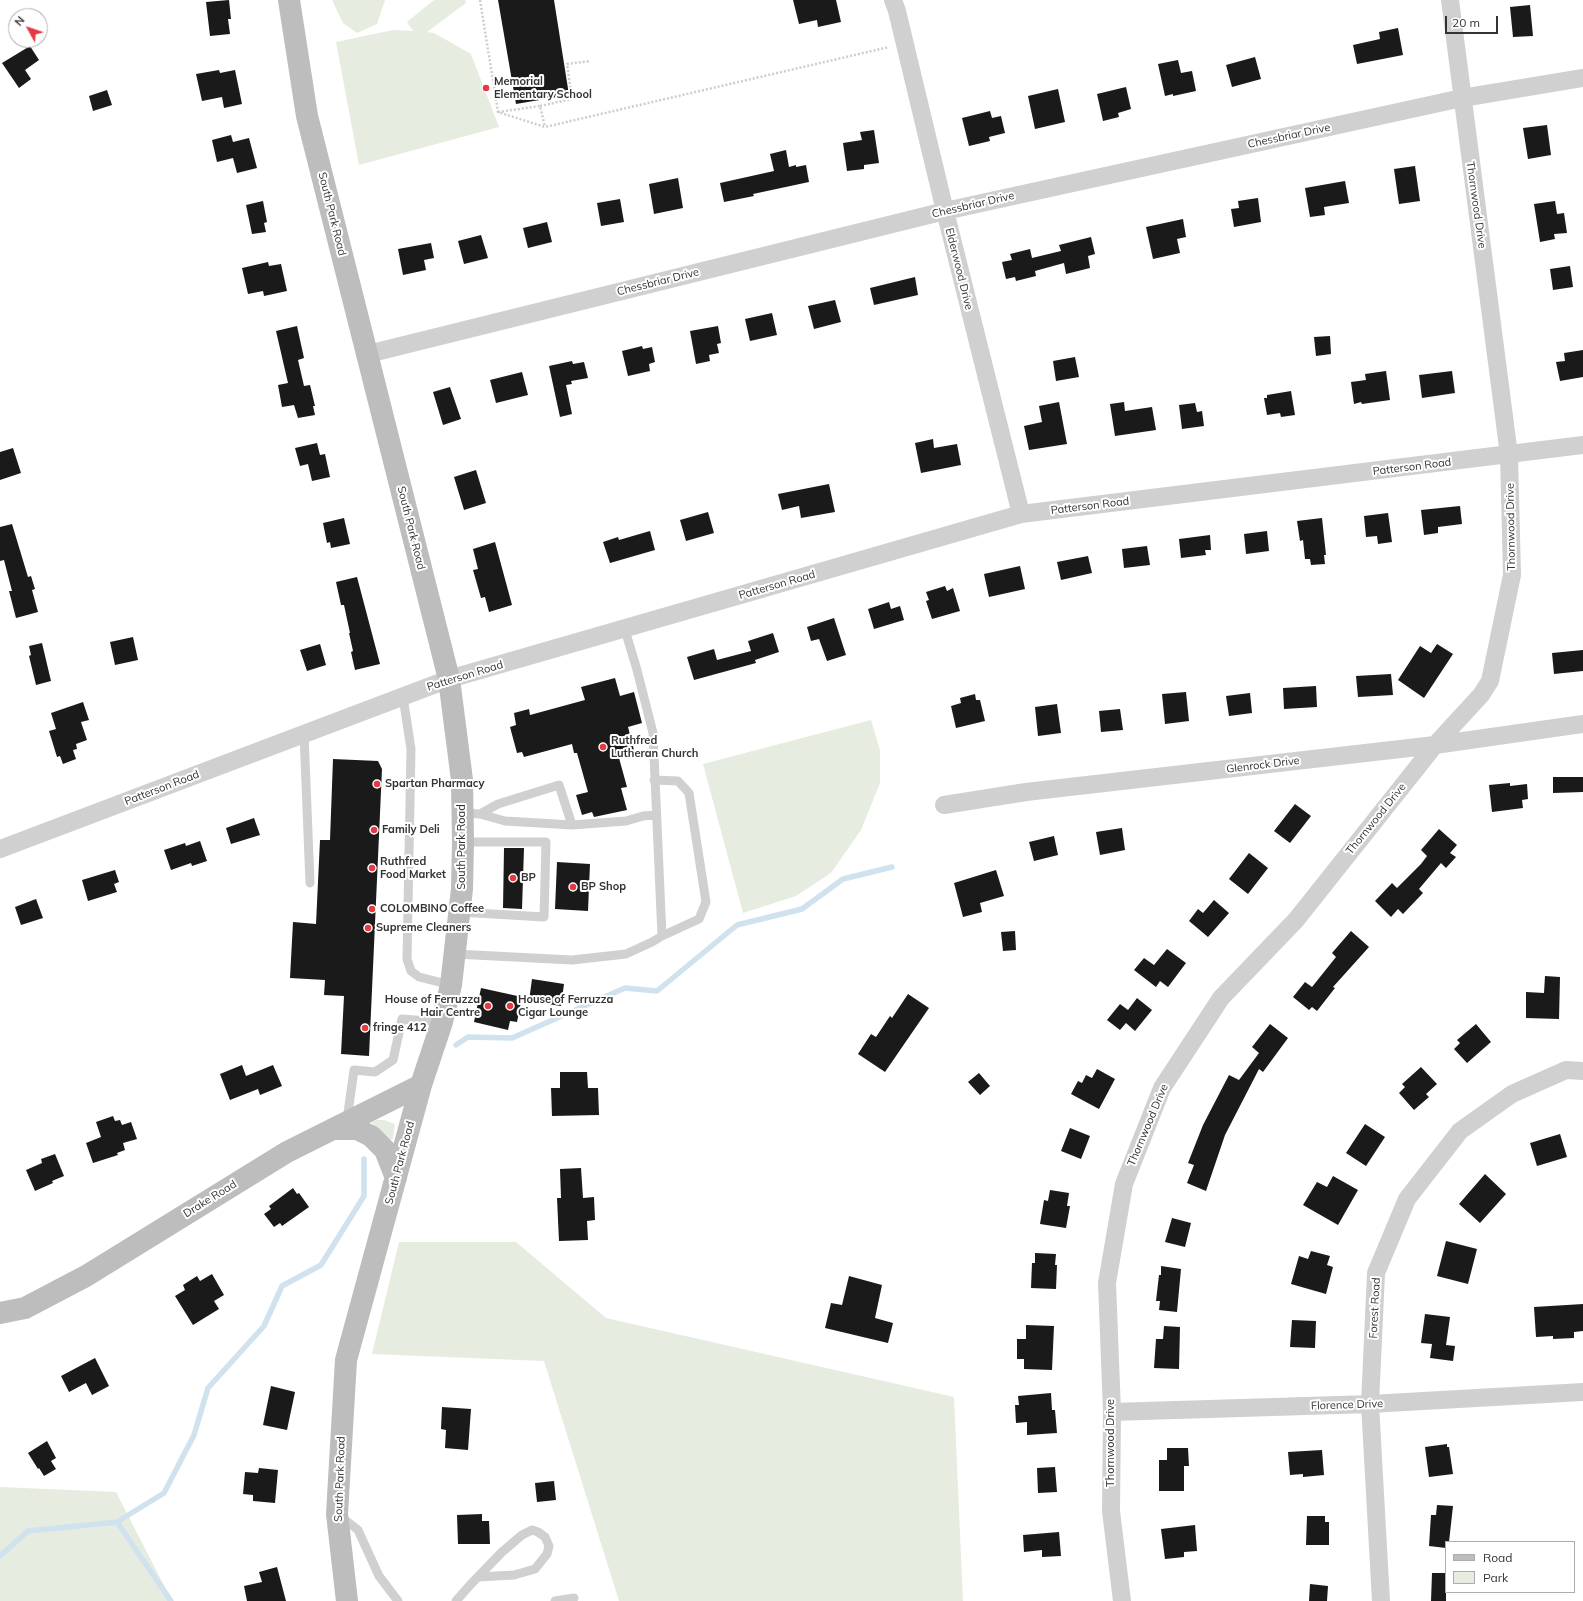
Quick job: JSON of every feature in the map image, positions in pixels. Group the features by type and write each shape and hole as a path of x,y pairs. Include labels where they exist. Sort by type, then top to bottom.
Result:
{"main road":[{"name":"South Park Road","path":"289,0 307,116 449,679 462,780 471,814 463,842 462,889 451,985 442,1022 421,1085 346,1360 337,1514 347,1601"},
{"name":"Drake Road","path":"0,1314 26,1308 86,1276 287,1152 421,1085"},
{"path":"340,1125 357,1129 371,1136 385,1150 396,1178"}],"street":[{"name":"Elderwood Drive","path":"893,0 1021,514"},
{"name":"Thornwood Drive","path":"1122,1601 1111,1511 1112,1412 1107,1283 1124,1184 1162,1088 1221,998 1296,920 1435,745 1482,694 1490,681 1512,575 1509,455 1450,0"},
{"name":"Chessbriar Drive","path":"368,354 945,211 1462,98 1583,78"},
{"name":"Patterson Road","path":"0,849 449,679 625,630 1021,514 1583,446"},
{"name":"Glenrock Drive","path":"944,805 1033,791 1435,745 1583,724"},
{"name":"Forest Road","path":"1382,1601 1370,1404 1376,1273 1407,1199 1460,1131 1512,1094 1566,1070 1583,1071"},
{"name":"Florence Drive","path":"1112,1412 1370,1404 1583,1392"}],"lane":[{"path":"625,630 653,733 662,936"},
{"path":"403,696 411,749 407,960 411,970 418,977 451,985"},
{"path":"304,734 310,884"},
{"path":"455,954 572,960 626,954 699,919 706,902 689,793 678,781 654,780"},
{"path":"471,814 559,785 572,825"},
{"path":"471,814 505,821 572,825 626,821 643,816 656,815"},
{"path":"460,912 544,917 546,842 463,842"},
{"path":"340,1125 354,1070 375,1072 393,1060 402,1019 442,1022"},
{"path":"337,1514 358,1530 379,1576 398,1601"},
{"path":"456,1601 478,1577 502,1552 522,1535 532,1530 545,1537 549,1546 547,1554 535,1568 514,1575 478,1577"},
{"path":"555,1601 574,1598"}],"path":[{"path":"480,0 498,112"},
{"path":"498,112 545,127 905,44"},
{"path":"498,112 540,106 572,99 567,64 590,61"},
{"path":"540,106 545,127"}],"green space":[{"path":"332,0 385,0 377,24 357,33 343,23"},
{"path":"434,0 465,0 466,3 427,32 434,33 471,54 499,127 359,165 336,42 393,30 413,31 407,22"},
{"path":"871,720 880,750 880,783 861,830 831,873 796,896 743,913 703,764"},
{"path":"384,1120 395,1124 393,1139 390,1140 371,1122"},
{"path":"399,1242 516,1242 606,1318 954,1397 963,1601 619,1601 544,1361 372,1354"},
{"path":"0,1487 116,1492 172,1601 0,1601"}],"building":[{"path":"229,0 231,19 228,19 230,34 210,36 206,2"},
{"name":"Memorial Elementary School","path":"498,0 554,0 569,95 516,104"},
{"path":"793,0 836,0 841,22 818,27 817,20 799,24"},
{"path":"1530,5 1533,36 1513,37 1510,7"},
{"path":"1398,28 1403,55 1357,64 1353,45 1380,39 1379,32"},
{"path":"27,48 31,48 39,60 25,70 31,79 19,88 2,63"},
{"path":"1255,57 1261,79 1232,87 1226,65"},
{"path":"1178,60 1181,73 1192,71 1196,91 1173,96 1173,94 1165,96 1158,64"},
{"path":"219,70 220,73 235,70 242,104 224,108 222,97 202,101 196,74"},
{"path":"1126,87 1131,109 1118,113 1119,117 1103,121 1097,94"},
{"path":"1058,89 1065,122 1035,129 1028,96"},
{"path":"107,90 112,105 93,111 89,96"},
{"path":"990,111 992,118 1001,116 1005,133 989,137 990,141 969,146 962,118"},
{"path":"1547,125 1551,155 1528,159 1523,128"},
{"path":"874,130 879,163 864,165 864,169 847,171 843,143 862,140 860,132"},
{"path":"231,135 233,142 249,138 257,168 237,173 233,158 217,162 212,140"},
{"path":"786,150 789,167 806,165 809,182 724,202 720,183 774,171 770,154"},
{"path":"1415,166 1420,201 1399,204 1394,169"},
{"path":"678,178 683,208 654,214 649,184"},
{"path":"1345,181 1349,203 1324,207 1325,215 1310,217 1305,188"},
{"path":"1258,198 1261,222 1234,227 1231,209 1239,208 1238,201"},
{"path":"620,199 624,222 601,226 597,203"},
{"path":"263,201 267,222 264,223 266,232 252,234 246,205"},
{"path":"1555,201 1557,214 1564,213 1567,233 1554,234 1555,239 1540,242 1534,204"},
{"path":"1183,219 1186,237 1177,239 1180,253 1153,259 1146,227"},
{"path":"547,222 552,242 528,248 523,228"},
{"path":"481,235 488,258 464,264 458,241"},
{"path":"1091,237 1095,254 1088,256 1090,268 1066,274 1064,263 1035,271 1036,276 1016,281 1015,277 1006,279 1002,262 1012,260 1010,254 1030,249 1032,258 1061,251 1059,245"},
{"path":"431,243 434,258 424,260 426,270 403,275 398,249"},
{"path":"268,262 269,266 281,264 287,291 264,296 263,291 248,294 242,268"},
{"path":"1570,266 1573,287 1553,290 1550,269"},
{"path":"915,277 918,295 874,305 870,288"},
{"path":"835,300 841,322 814,329 808,306"},
{"path":"772,313 777,335 750,341 745,319"},
{"path":"297,326 304,358 298,360 304,386 310,385 315,406 313,406 315,415 298,418 294,405 282,407 278,385 288,383 276,331"},
{"path":"718,326 721,343 717,344 719,353 709,355 710,361 696,364 690,331"},
{"path":"1330,336 1331,354 1316,356 1314,337"},
{"path":"642,346 643,349 652,347 655,362 649,364 650,371 628,376 622,351"},
{"path":"1583,350 1583,377 1560,381 1556,362 1565,361 1564,353"},
{"path":"1075,357 1079,377 1056,381 1053,361"},
{"path":"572,361 573,364 584,362 588,378 571,381 572,384 566,385 572,414 560,417 549,366"},
{"path":"1386,371 1390,400 1362,404 1361,402 1354,404 1351,382 1366,380 1365,374"},
{"path":"1452,371 1455,393 1422,398 1419,375"},
{"path":"522,372 528,395 496,403 490,380"},
{"path":"450,387 461,419 443,425 433,392"},
{"path":"1291,391 1295,415 1281,417 1280,413 1267,415 1264,398 1267,398 1267,395"},
{"path":"1059,402 1067,444 1029,450 1024,426 1042,422 1039,406"},
{"path":"1124,402 1125,411 1152,407 1156,430 1115,436 1110,404"},
{"path":"1195,403 1197,412 1202,411 1204,426 1182,429 1179,405"},
{"path":"933,439 934,448 957,444 961,465 921,473 915,443"},
{"path":"317,443 320,455 325,454 330,477 312,481 308,464 300,466 295,448"},
{"path":"13,448 21,473 0,480 0,452"},
{"path":"476,470 486,503 464,510 454,477"},
{"path":"829,484 835,512 801,518 799,506 782,510 778,494"},
{"path":"1460,506 1462,524 1438,527 1438,533 1424,535 1421,510"},
{"path":"708,512 714,533 686,541 680,520"},
{"path":"1388,513 1392,542 1378,544 1377,536 1366,537 1364,516"},
{"path":"344,518 350,544 331,548 330,542 327,543 323,523"},
{"path":"1322,518 1326,555 1324,555 1325,564 1311,565 1310,559 1305,559 1303,540 1300,541 1297,521"},
{"path":"12,524 28,577 31,576 35,589 32,590 38,612 16,618 9,591 12,591 4,560 0,561 0,527"},
{"path":"650,531 655,550 610,563 603,542 618,537 619,540"},
{"path":"1267,531 1269,551 1246,554 1244,534"},
{"path":"1210,535 1211,550 1205,550 1206,555 1181,558 1179,539"},
{"path":"495,542 512,605 489,612 485,597 481,598 473,570 478,569 473,549"},
{"path":"1147,546 1150,565 1124,568 1122,549"},
{"path":"1088,556 1092,573 1061,580 1057,562"},
{"path":"1020,566 1025,589 989,597 984,574"},
{"path":"357,577 380,664 355,670 351,652 353,651 350,633 344,605 341,605 336,582"},
{"path":"945,586 947,591 953,588 960,611 932,619 926,601 929,600 926,592"},
{"path":"889,602 891,609 900,606 904,620 874,629 868,609"},
{"path":"834,618 846,655 827,661 819,639 811,641 807,627"},
{"path":"773,633 779,652 755,660 756,663 694,680 687,657 714,649 717,660 751,651 748,641"},
{"path":"133,637 138,660 115,665 110,642"},
{"path":"42,643 51,681 36,685 29,656 31,655 29,646"},
{"path":"320,644 326,665 307,671 300,650"},
{"path":"1437,644 1453,654 1424,698 1398,680 1420,646 1431,653"},
{"path":"1583,650 1583,671 1554,674 1552,653"},
{"path":"1391,674 1393,695 1358,697 1356,676"},
{"name":"Ruthfred Lutheran Church","path":"615,678 620,696 634,692 642,723 628,727 634,750 627,752 628,756 619,758 627,787 621,788 627,810 594,817 592,812 582,815 576,795 588,792 577,753 574,753 572,744 524,757 522,752 517,753 510,727 516,725 514,713 529,709 530,715 585,700 581,687"},
{"path":"1316,686 1317,707 1284,709 1283,688"},
{"path":"1186,692 1189,721 1165,724 1162,694"},
{"path":"1250,693 1252,713 1229,716 1226,696"},
{"path":"975,694 976,700 980,700 985,721 956,728 951,706 961,703 960,698"},
{"path":"83,702 89,720 81,722 87,740 76,744 77,749 73,750 76,759 63,764 60,756 57,757 49,731 56,729 51,713"},
{"path":"1057,704 1061,733 1038,736 1035,707"},
{"path":"1120,709 1123,730 1101,732 1099,711"},
{"path":"333,759 378,761 382,769 369,1056 341,1054 344,996 324,995 325,980 290,978 293,922 316,924 320,840 330,840"},
{"path":"1553,777 1583,777 1583,792 1553,793"},
{"path":"1510,783 1510,786 1527,784 1528,799 1522,800 1523,808 1492,812 1489,785"},
{"path":"1295,804 1311,816 1290,843 1274,831"},
{"path":"254,818 260,835 231,844 226,828"},
{"path":"1122,828 1125,850 1100,855 1096,832"},
{"path":"1439,829 1457,845 1450,853 1456,857 1446,868 1441,863 1419,889 1423,893 1403,914 1398,909 1391,917 1375,901 1392,883 1397,888 1421,864 1427,856 1421,850"},
{"path":"1054,836 1058,855 1034,861 1029,842"},
{"path":"200,841 207,861 192,866 191,863 171,870 164,850 185,843 186,846"},
{"name":"BP","path":"504,848 524,848 522,909 503,908"},
{"path":"1249,853 1268,868 1248,894 1229,879"},
{"name":"BP Shop","path":"557,862 590,864 588,911 555,909"},
{"path":"115,870 119,882 114,884 117,892 88,901 82,880"},
{"path":"996,870 1004,896 980,903 982,912 963,917 954,883"},
{"path":"36,899 43,918 21,925 15,907"},
{"path":"1214,900 1229,913 1208,937 1189,921 1198,909 1203,913"},
{"path":"1015,931 1016,950 1003,951 1001,932"},
{"path":"1351,931 1369,947 1333,987 1335,988 1317,1011 1312,1007 1309,1010 1293,997 1305,982 1312,987 1336,957 1332,953"},
{"path":"1167,949 1186,963 1168,987 1160,981 1156,987 1134,970 1144,958 1154,965"},
{"path":"1545,976 1560,977 1559,1019 1526,1018 1526,992 1544,993"},
{"path":"532,979 564,984 561,1006 529,1001"},
{"path":"481,988 522,997 517,1022 510,1021 508,1030 474,1022"},
{"path":"908,994 929,1008 885,1072 858,1054 871,1034 876,1037 890,1016 892,1018"},
{"path":"1137,998 1152,1010 1135,1031 1126,1023 1120,1030 1107,1020 1120,1004 1128,1010"},
{"path":"1270,1024 1288,1038 1263,1072 1259,1069 1225,1135 1206,1191 1187,1183 1194,1165 1188,1163 1203,1125 1229,1075 1239,1080 1259,1053 1252,1047"},
{"path":"1476,1024 1491,1042 1467,1063 1454,1049 1460,1043 1457,1040"},
{"path":"242,1065 246,1076 273,1065 282,1086 260,1095 258,1089 230,1100 220,1074"},
{"path":"1421,1067 1437,1084 1426,1094 1429,1097 1414,1110 1399,1093 1405,1087 1402,1084"},
{"path":"1097,1069 1115,1079 1099,1109 1071,1094 1078,1081 1082,1083 1086,1075 1092,1078"},
{"path":"560,1072 587,1072 588,1088 598,1088 599,1115 552,1116 551,1088 560,1088"},
{"path":"979,1073 990,1086 980,1095 968,1082"},
{"path":"113,1116 115,1121 120,1120 122,1125 131,1122 137,1139 123,1143 125,1150 117,1153 118,1155 93,1163 86,1143 101,1137 96,1122"},
{"path":"1365,1124 1385,1137 1366,1166 1346,1153"},
{"path":"1070,1128 1090,1136 1081,1159 1061,1151"},
{"path":"1560,1134 1567,1157 1537,1166 1530,1143"},
{"path":"55,1154 64,1176 35,1191 26,1170 42,1163 41,1159"},
{"path":"581,1168 583,1198 594,1197 595,1220 587,1221 588,1240 559,1241 557,1198 561,1198 560,1169"},
{"path":"1485,1174 1506,1194 1480,1223 1459,1204"},
{"path":"1333,1176 1358,1190 1338,1225 1303,1205 1317,1182 1327,1187"},
{"path":"293,1188 297,1194 299,1193 309,1207 282,1226 280,1223 274,1227 264,1214 271,1209 269,1206"},
{"path":"1050,1190 1069,1193 1067,1206 1070,1206 1066,1228 1040,1224 1044,1200 1048,1201"},
{"path":"1172,1218 1191,1223 1185,1247 1165,1242"},
{"path":"1446,1241 1477,1249 1468,1284 1437,1276"},
{"path":"1311,1251 1330,1256 1327,1265 1333,1267 1326,1294 1291,1284 1299,1256 1308,1259"},
{"path":"1035,1253 1056,1254 1056,1289 1031,1288 1032,1263 1035,1263"},
{"path":"1161,1266 1181,1269 1177,1312 1159,1310 1160,1301 1156,1301 1159,1275 1161,1275"},
{"path":"212,1274 224,1295 214,1301 219,1309 193,1325 175,1296 185,1290 183,1285 197,1276 200,1281"},
{"path":"849,1276 882,1285 875,1318 893,1323 888,1343 825,1328 831,1303 842,1305"},
{"path":"1583,1304 1583,1331 1574,1332 1574,1338 1553,1339 1553,1336 1536,1337 1534,1307"},
{"path":"1425,1314 1450,1317 1446,1345 1455,1346 1453,1361 1430,1358 1432,1344 1421,1343"},
{"path":"1292,1320 1316,1321 1315,1348 1290,1347"},
{"path":"1026,1325 1054,1326 1052,1370 1024,1369 1024,1359 1017,1359 1017,1339 1026,1339"},
{"path":"1164,1326 1180,1327 1179,1369 1154,1368 1156,1339 1163,1339"},
{"path":"95,1358 109,1386 92,1395 86,1383 69,1392 61,1376"},
{"path":"271,1386 295,1392 287,1430 263,1425"},
{"path":"1051,1393 1052,1410 1055,1410 1057,1433 1027,1435 1027,1422 1016,1423 1015,1405 1019,1405 1018,1396"},
{"path":"442,1407 471,1409 468,1450 445,1448 446,1430 441,1429"},
{"path":"47,1441 56,1458 51,1461 56,1469 44,1476 28,1453"},
{"path":"1447,1444 1447,1447 1449,1447 1453,1474 1429,1477 1425,1447"},
{"path":"1167,1448 1188,1448 1189,1466 1184,1466 1184,1491 1159,1491 1159,1460 1167,1460"},
{"path":"1322,1450 1324,1475 1303,1477 1303,1474 1290,1475 1288,1452"},
{"path":"1055,1467 1057,1492 1038,1493 1037,1468"},
{"path":"259,1468 278,1470 275,1503 253,1501 253,1495 243,1494 245,1472 258,1473"},
{"path":"554,1481 556,1500 537,1502 535,1483"},
{"path":"1437,1505 1453,1506 1449,1541 1445,1541 1445,1548 1429,1546 1431,1515 1436,1515"},
{"path":"482,1514 482,1521 489,1521 490,1544 458,1544 457,1515"},
{"path":"1307,1516 1325,1516 1325,1522 1329,1522 1329,1545 1306,1545"},
{"path":"1195,1525 1197,1551 1184,1552 1184,1557 1165,1559 1161,1529"},
{"path":"1059,1532 1061,1556 1042,1557 1042,1550 1024,1552 1023,1535"},
{"path":"277,1567 286,1601 247,1601 244,1586 262,1582 259,1572"},
{"path":"1432,1573 1445,1573 1446,1601 1431,1601"},
{"path":"1310,1584 1328,1586 1327,1601 1309,1601"}],"waterway":[{"path":"456,1045 468,1037 512,1038 625,988 657,991 737,925 802,909 843,879 892,867"},
{"path":"0,1556 28,1531 117,1522 164,1493 194,1435 208,1388 264,1326 282,1286 321,1265 364,1196 364,1159"},
{"path":"117,1522 171,1601"}],"place":[{"name":"Memorial Elementary School","path":"486,88"},
{"name":"Ruthfred Lutheran Church","path":"603,747"},
{"name":"Spartan Pharmacy","path":"377,784"},
{"name":"Family Deli","path":"374,830"},
{"name":"Ruthfred Food Market","path":"372,868"},
{"name":"BP","path":"513,878"},
{"name":"BP Shop","path":"573,887"},
{"name":"COLOMBINO Coffee","path":"372,909"},
{"name":"Supreme Cleaners","path":"368,928"},
{"name":"House of Ferruzza Hair Centre","path":"488,1006"},
{"name":"House of Ferruzza Cigar Lounge","path":"510,1006"},
{"name":"fringe 412","path":"365,1028"}]}
